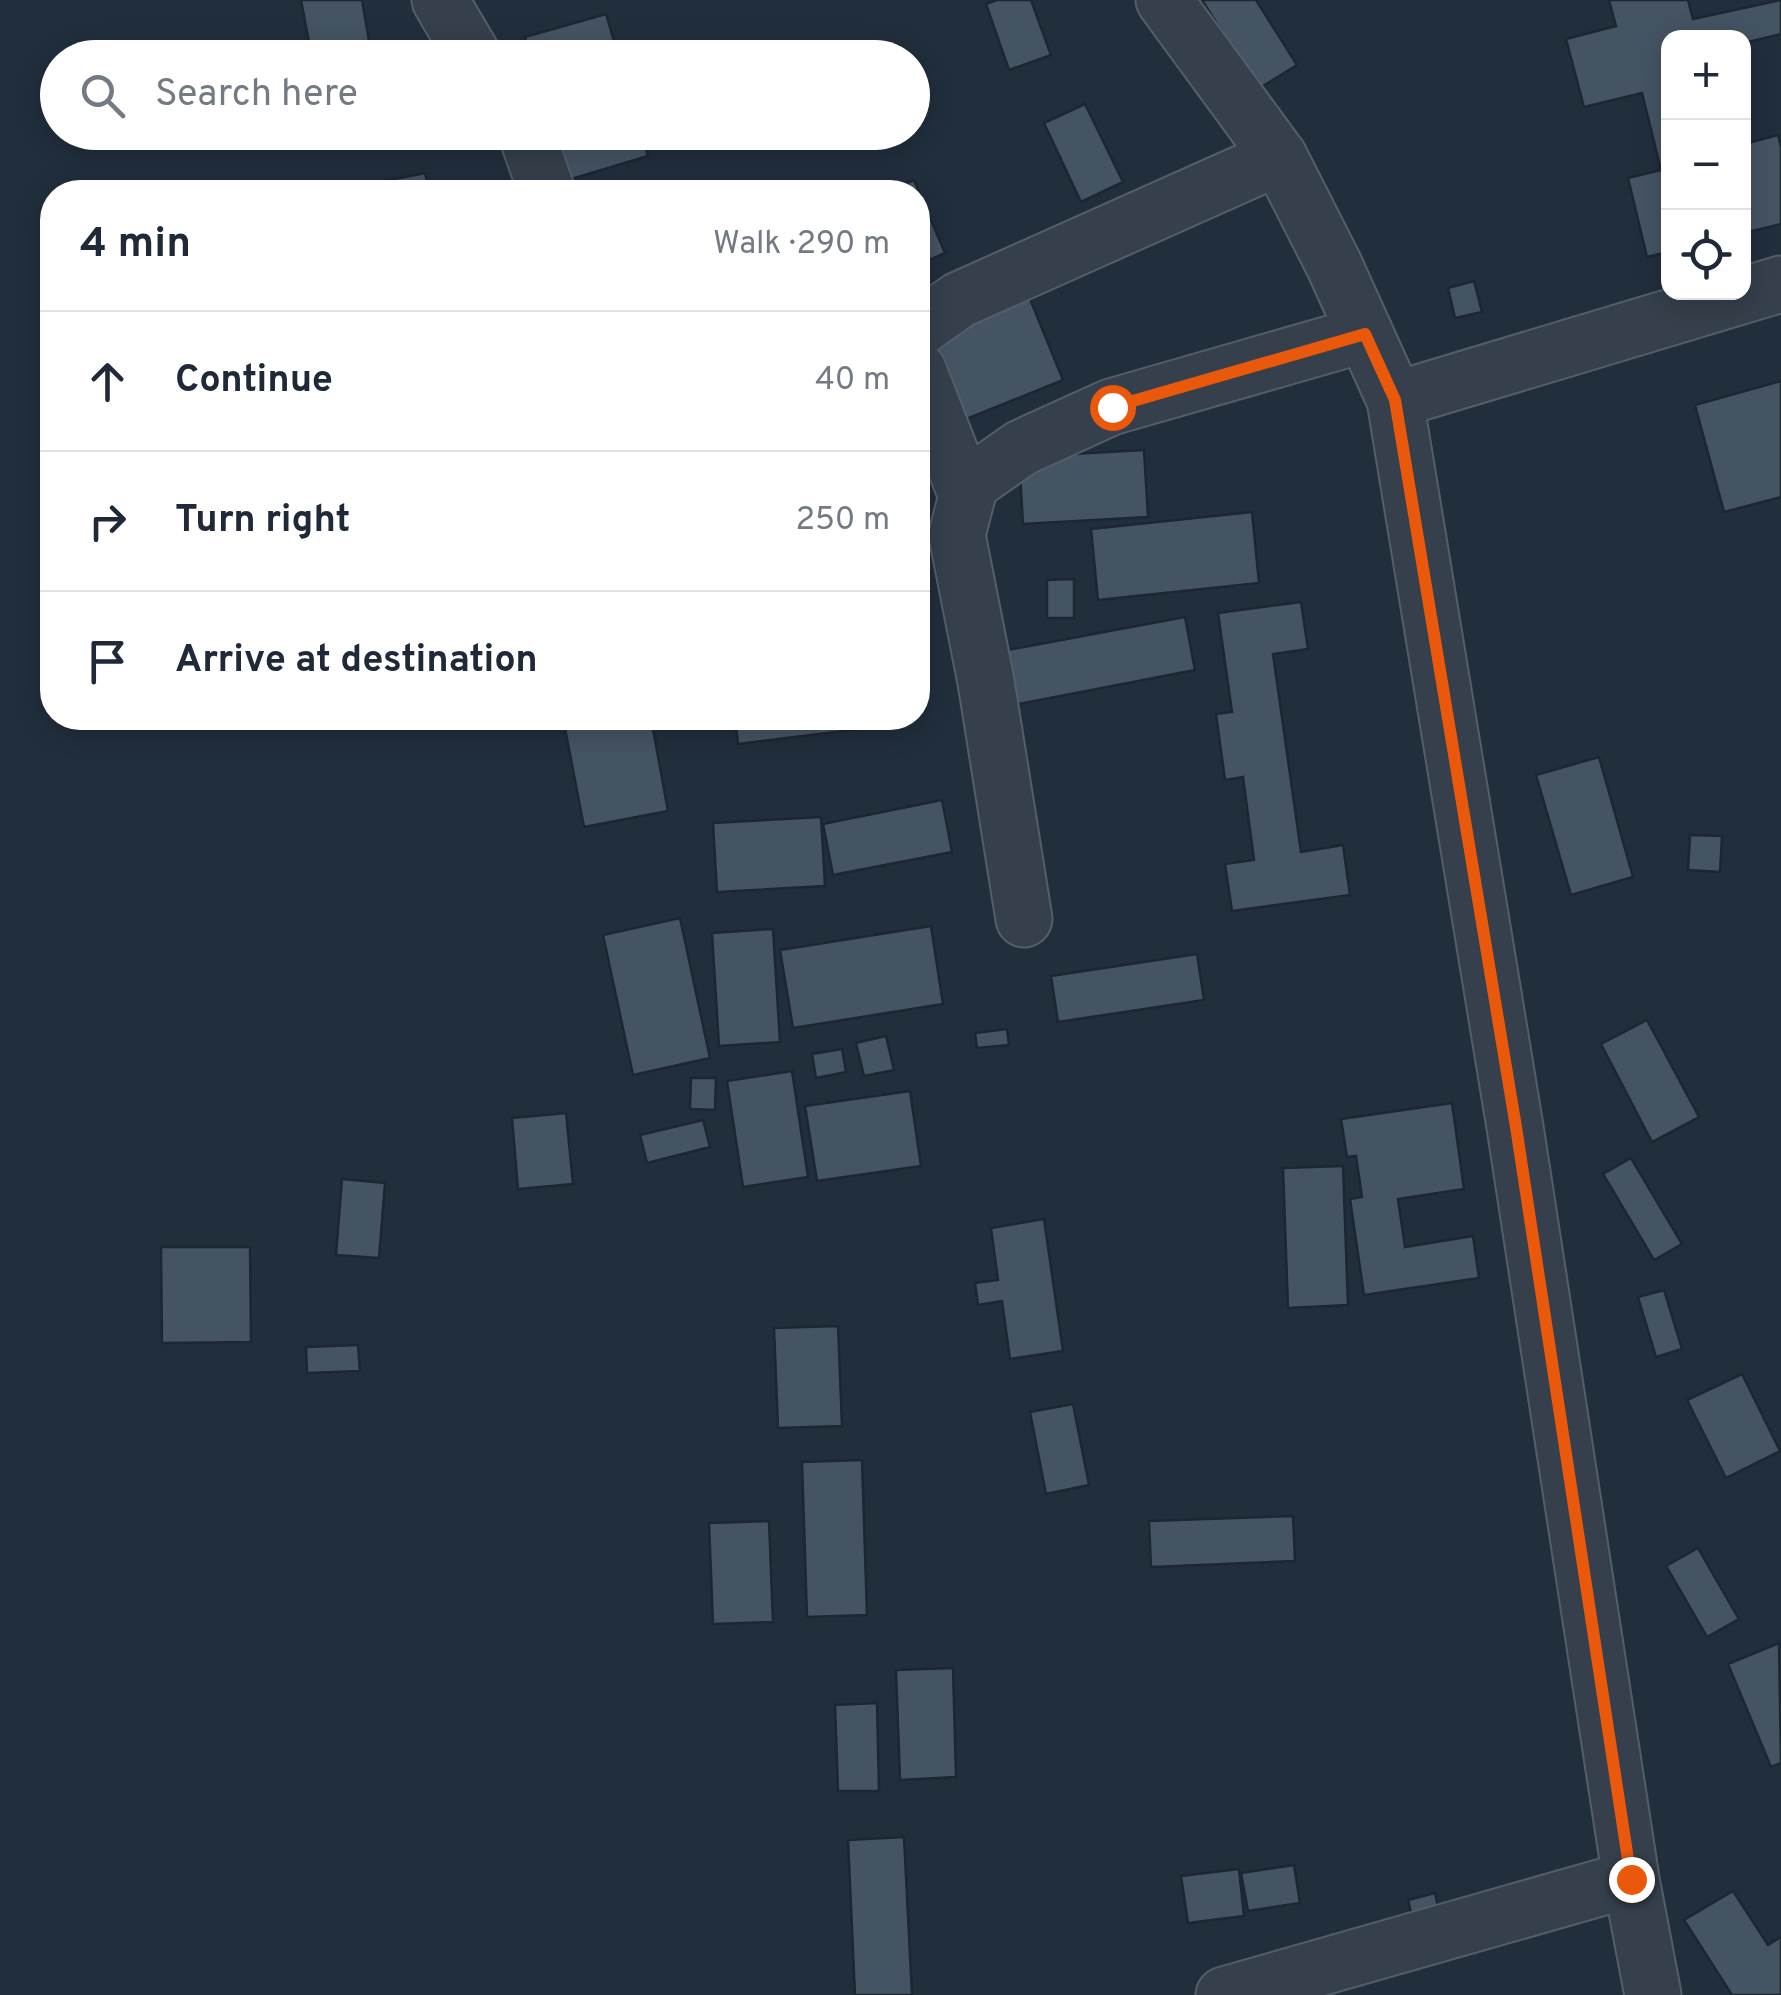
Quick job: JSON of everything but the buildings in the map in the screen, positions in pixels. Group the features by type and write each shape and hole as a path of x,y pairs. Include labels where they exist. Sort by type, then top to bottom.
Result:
{"street":[{"path":"440,0 463,40"},
{"path":"1164,0 1279,158 1395,400 1516,1127 1631,1879 1654,1995"},
{"path":"532,150 542,180"},
{"path":"930,321 959,300 1279,158"},
{"path":"1395,400 1781,284"},
{"path":"1024,919 986,682 957,535 970,484 1021,448 1112,407 1365,334"},
{"path":"930,401 967,496"},
{"path":"1224,1995 1631,1879"}],"route":[{"path":"1112,407 1365,334 1395,400 1516,1127 1631,1879"}]}
